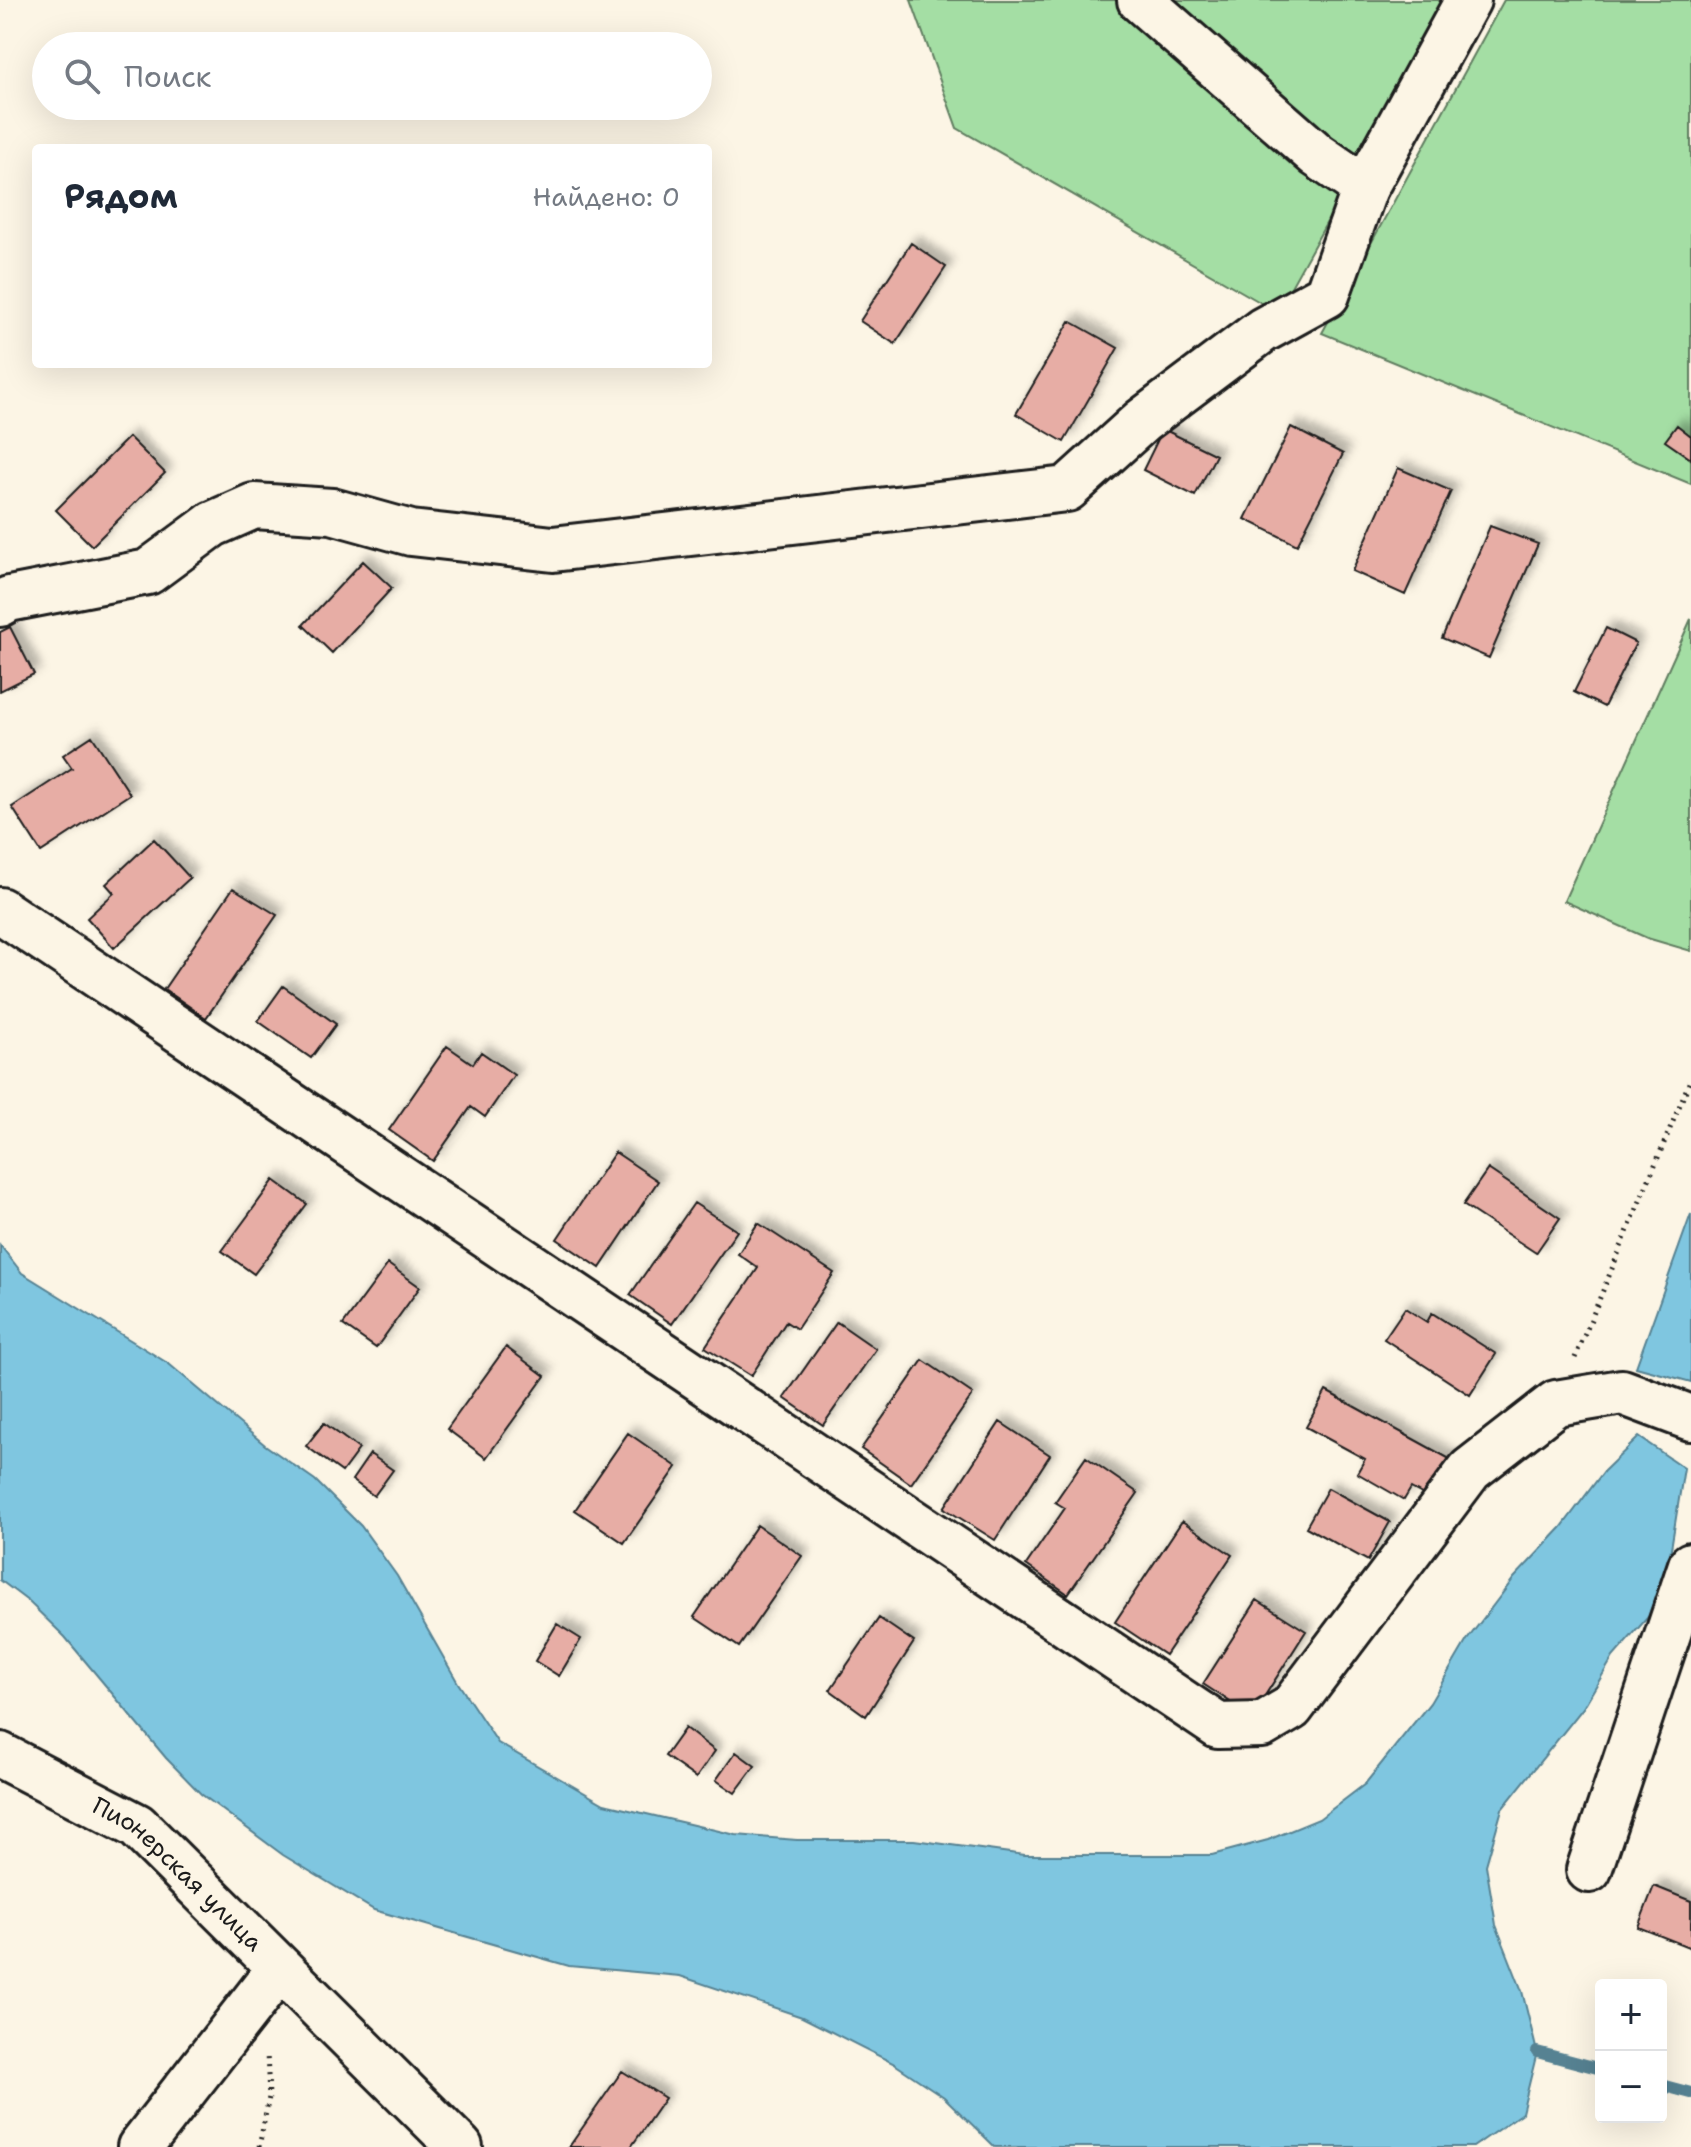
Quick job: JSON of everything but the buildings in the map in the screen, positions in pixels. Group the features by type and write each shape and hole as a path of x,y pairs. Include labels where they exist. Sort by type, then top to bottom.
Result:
{"street":[{"path":"1140,0 1317,155 1365,188"},
{"path":"0,604 9,599 148,572 213,524 254,506 332,511 411,533 553,549 1067,489 1142,421 1263,330 1327,295 1365,188 1468,0"},
{"path":"0,910 1218,1726 1262,1725 1291,1708 1470,1470 1556,1403 1622,1392 1691,1418"},
{"path":"1589,1870 1691,1565"},
{"name":"Пионерская улица","path":"0,1755 137,1826 269,1982 333,2024 460,2147"},
{"path":"140,2147 269,1982"}],"path":[{"path":"1556,1403 1691,1078"},
{"path":"259,2147 269,2097 266,2031 269,1982"}],"green space":[{"path":"911,0 1450,0 1277,312 957,128"},
{"path":"1504,0 1691,0 1691,484 1322,333"},
{"path":"1691,619 1691,951 1647,938 1564,901"}],"water":[{"path":"1691,1214 1691,1382 1636,1367"},
{"path":"0,1245 22,1273 169,1364 265,1445 315,1480 361,1526 397,1576 458,1683 498,1743 604,1804 736,1835 797,1840 914,1840 1025,1855 1212,1855 1268,1840 1319,1819 1365,1784 1430,1703 1467,1640 1514,1578 1561,1528 1604,1471 1639,1437 1684,1468 1669,1561 1648,1617 1613,1657 1583,1708 1502,1809 1486,1865 1496,1925 1522,1991 1537,2052 1522,2113 1473,2147 995,2147 944,2097 893,2063 802,2017 680,1976 569,1966 374,1910 283,1855 201,1794 166,1758 65,1637 29,1602 0,1580"}],"waterway":[{"path":"1537,2052 1595,2067"},
{"path":"1667,2087 1691,2093"}]}
